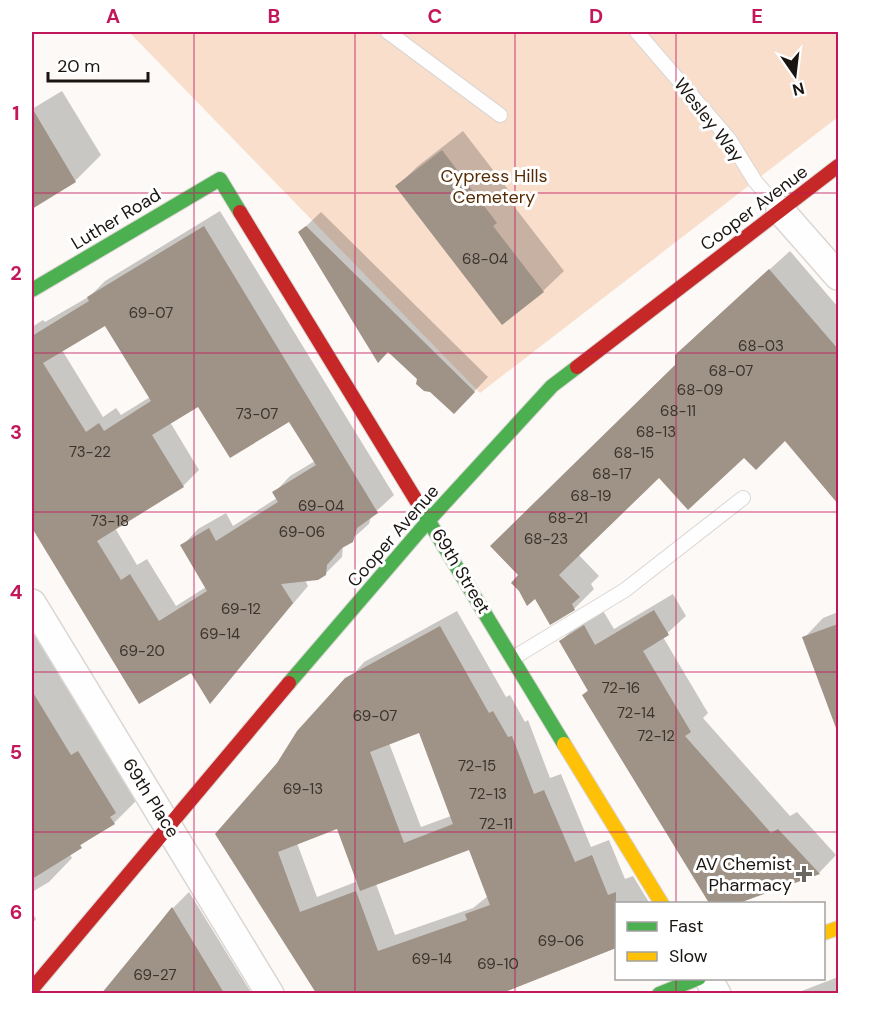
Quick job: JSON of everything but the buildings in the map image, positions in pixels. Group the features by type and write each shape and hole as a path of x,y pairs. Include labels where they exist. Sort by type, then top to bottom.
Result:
{"main road":[{"name":"Cooper Avenue","path":"32,988 429,520 552,386 838,166"},
{"name":"Luther Road","path":"32,290 220,179"},
{"name":"69th Street","path":"220,179 661,902"},
{"path":"659,993 694,980"}],"street":[{"path":"780,210 838,276"},
{"name":"69th Place","path":"32,603 270,993"},
{"path":"709,980 717,993"}],"lane":[{"path":"388,32 500,115"},
{"name":"Wesley Way","path":"637,32 729,140 755,181 780,210"},
{"path":"513,658 625,590 743,498"}],"green space":[{"name":"Cypress Hills Cemetery","path":"129,32 838,32 838,117 480,393"}],"traffic: fast":[{"path":"32,290 220,179 240,212"},
{"path":"289,683 429,520 552,386 577,367"},
{"path":"419,505 564,744"},
{"path":"659,994 694,980"}],"traffic: slow":[{"path":"564,744 661,902"},
{"path":"825,933 838,928"}],"traffic: jam":[{"path":"577,367 838,166"},
{"path":"240,212 419,505"},
{"path":"32,989 289,683"}],"place":[{"name":"AV Chemist Pharmacy","path":"804,874"}]}
